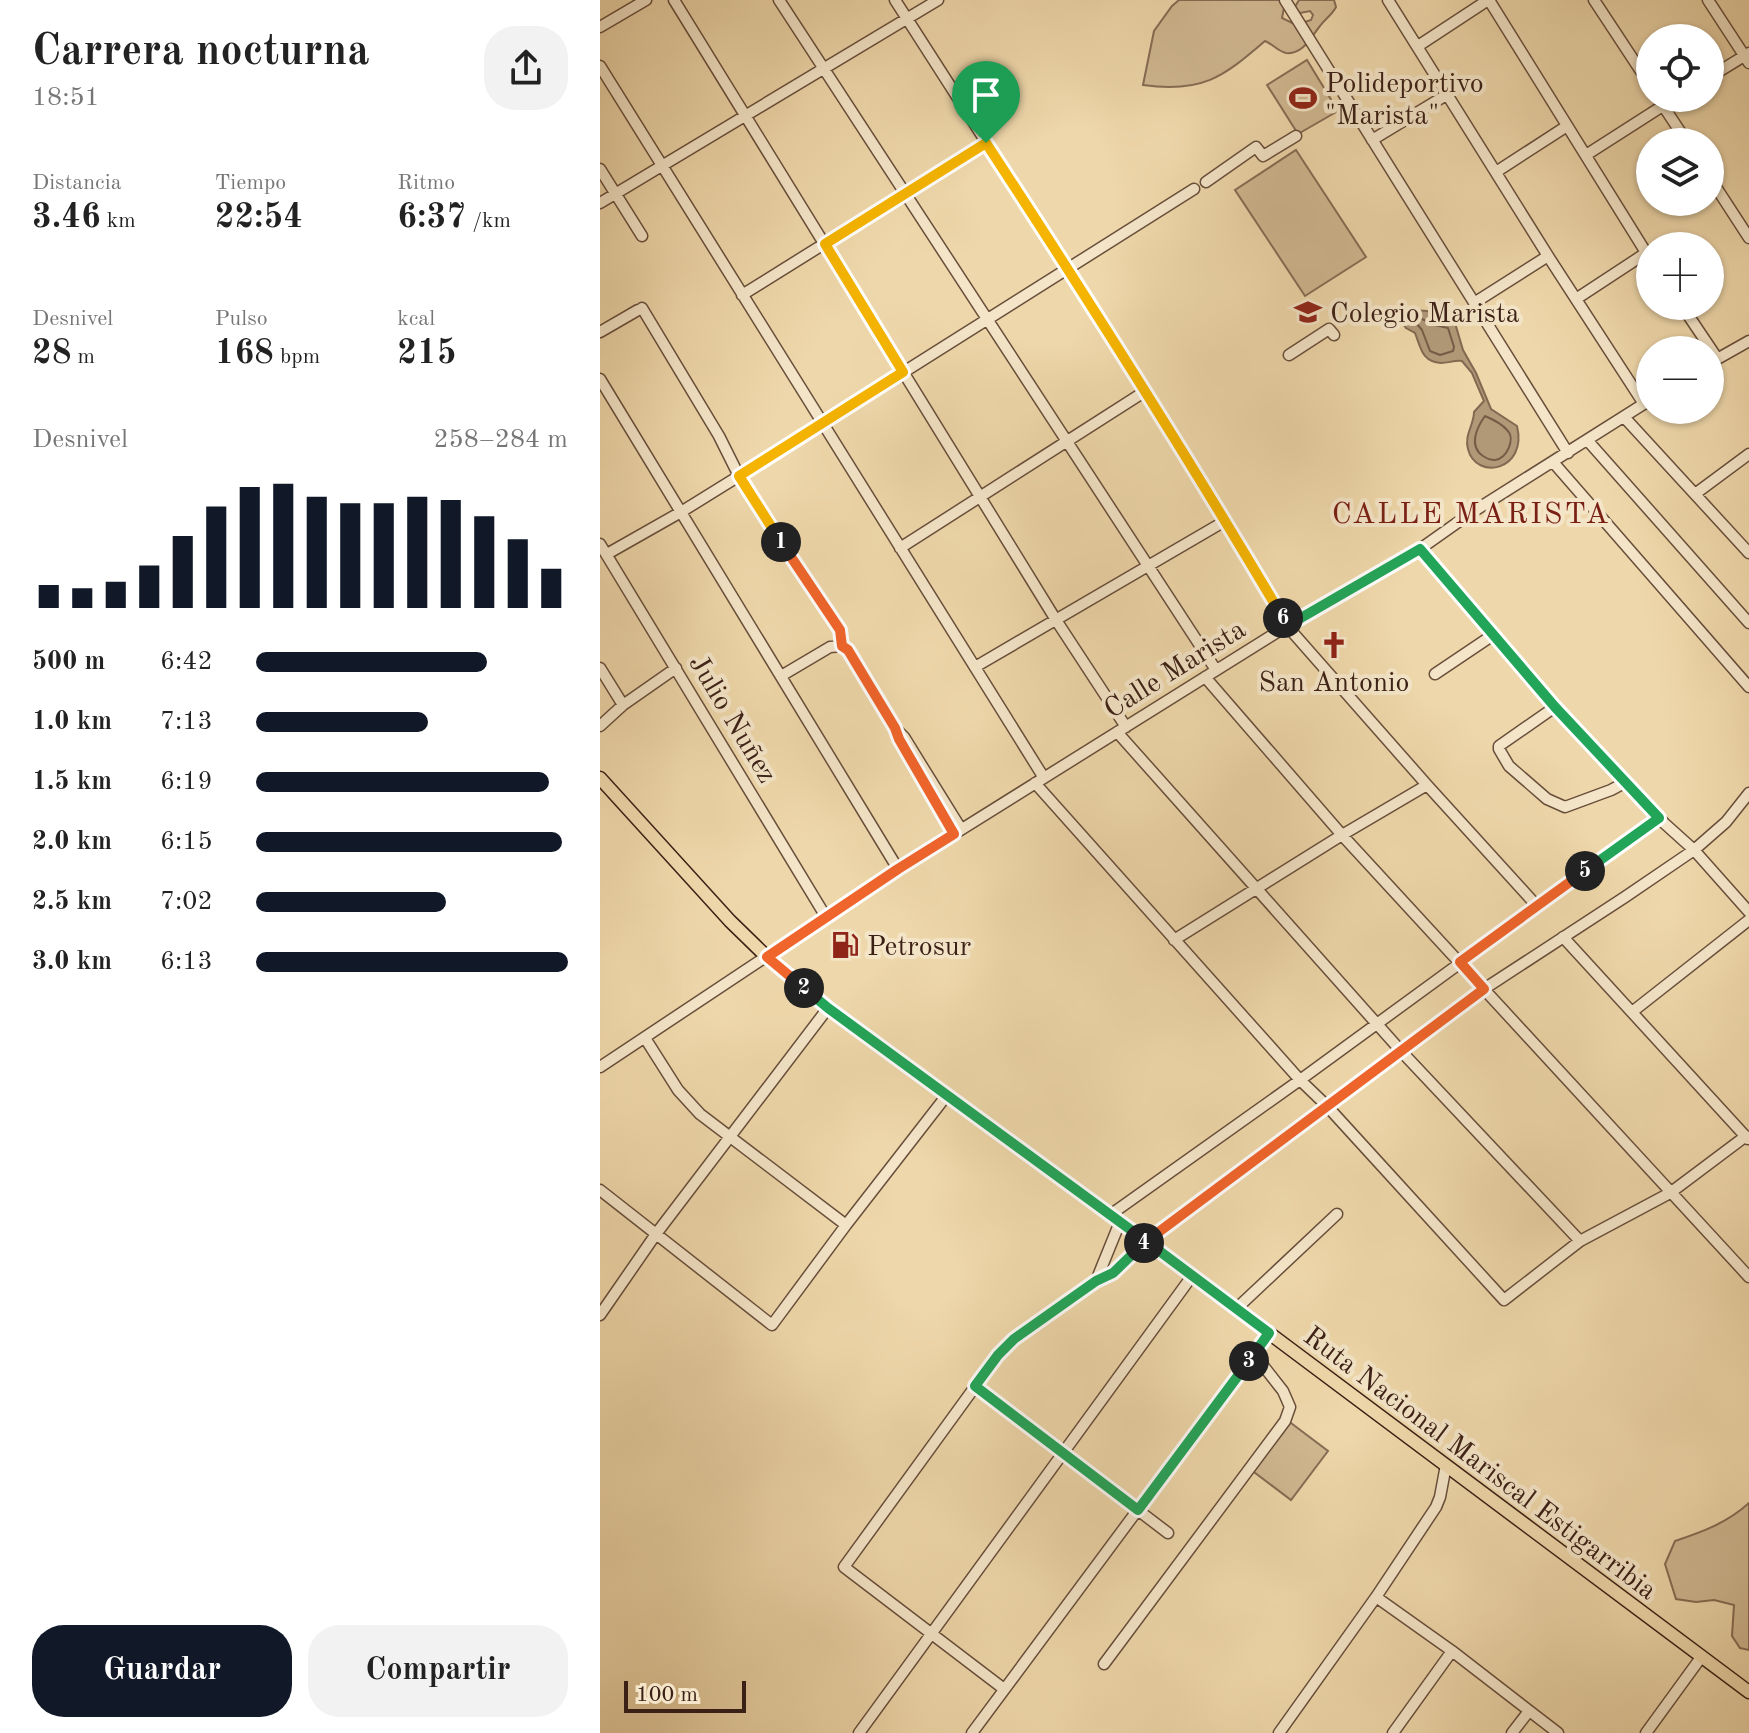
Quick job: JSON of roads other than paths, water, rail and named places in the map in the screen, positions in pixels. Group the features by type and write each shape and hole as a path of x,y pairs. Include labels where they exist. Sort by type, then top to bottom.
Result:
{"main road":[{"name":"Ruta Nacional Mariscal Estigarribia","path":"603,786 730,921 828,1008 1146,1241 1749,1692"}],"street":[{"path":"600,27 646,0"},
{"path":"674,0 1122,729 1255,888 1401,1051 1580,1241"},
{"path":"779,0 1216,670"},
{"path":"895,0 1067,268 1287,626 1537,906"},
{"path":"600,203 938,0"},
{"path":"1285,0 1568,453"},
{"path":"1388,0 1548,256 1636,386"},
{"path":"1418,46 1489,0 1636,236"},
{"path":"1594,0 1636,64"},
{"path":"1708,0 1747,57 1724,69"},
{"path":"600,66 975,667 1039,780 1174,940 1504,1300 1580,1241 1670,1193 1747,1138 1563,937"},
{"path":"1372,140 1448,94"},
{"path":"1586,155 1647,112"},
{"path":"1496,172 1567,126"},
{"path":"1206,182 1256,147 1263,156 1296,136"},
{"path":"742,295 986,143"},
{"path":"600,169 642,236"},
{"path":"603,549 681,512 1194,189"},
{"path":"1724,200 1749,238"},
{"path":"1474,303 1548,256"},
{"path":"1576,299 1636,263"},
{"path":"600,332 640,309 719,436 739,476 840,630 842,646"},
{"path":"1289,355 1329,329 1334,335"},
{"path":"1724,355 1749,341"},
{"path":"600,379 898,869"},
{"path":"900,548 1144,392"},
{"name":"Calle Marista","path":"600,1067 898,869 1287,626 1420,549 1471,513 1636,409"},
{"path":"1624,417 1749,553"},
{"path":"1588,441 1749,623"},
{"path":"1695,494 1749,454"},
{"path":"1553,462 1749,687"},
{"path":"975,667 1225,521"},
{"name":"Julio Nuñez","path":"603,549 826,917"},
{"path":"1420,549 1555,707 1659,818 1694,850 1749,912"},
{"path":"1435,674 1493,635"},
{"path":"781,676 830,647 842,646 848,650 895,728 904,737 957,832"},
{"path":"600,668 623,705"},
{"path":"600,726 623,705 676,668"},
{"path":"1205,677 1342,835 1749,1277"},
{"path":"1555,707 1499,746 1509,766 1547,799 1565,807 1626,782"},
{"path":"1174,940 1427,785"},
{"path":"1004,1689 844,1567 998,1355 1014,1339 1096,1281 1113,1273 1146,1241 1484,989 1694,850 1726,822 1749,793"},
{"path":"1096,1281 1115,1219 1376,1022 1659,818"},
{"path":"1632,1012 1749,920"},
{"path":"600,1315 656,1234 828,1008"},
{"path":"645,1038 678,1090 700,1114 846,1225"},
{"path":"600,1190 772,1325 947,1095"},
{"path":"1236,1309 1337,1214"},
{"path":"859,1733 1192,1276"},
{"path":"972,1733 1269,1333"},
{"path":"1104,1664 1285,1421 1290,1407 1283,1391 1254,1354"},
{"path":"975,1386 1168,1533"},
{"path":"1279,1733 1436,1507 1446,1465"},
{"path":"1376,1597 1558,1733"},
{"path":"1393,1733 1452,1651"},
{"path":"1646,1733 1702,1656"},
{"path":"1512,1733 1529,1711"}],"water":[{"path":"1413,310 1427,311 1438,318 1447,317 1455,323 1463,350 1491,409 1517,426 1515,453 1500,466 1490,468 1481,465 1473,459 1468,449 1467,439 1474,412 1484,401 1472,373 1462,361 1441,363 1426,357 1415,333 1403,324"}],"place":[{"name":"Polideportivo \"Marista\"","path":"1303,98"},
{"name":"Colegio Marista","path":"1308,312"},
{"name":"San Antonio","path":"1334,645"},
{"name":"Petrosur","path":"845,945"}],"district":[{"name":"CALLE MARISTA","path":"1471,513"}]}
